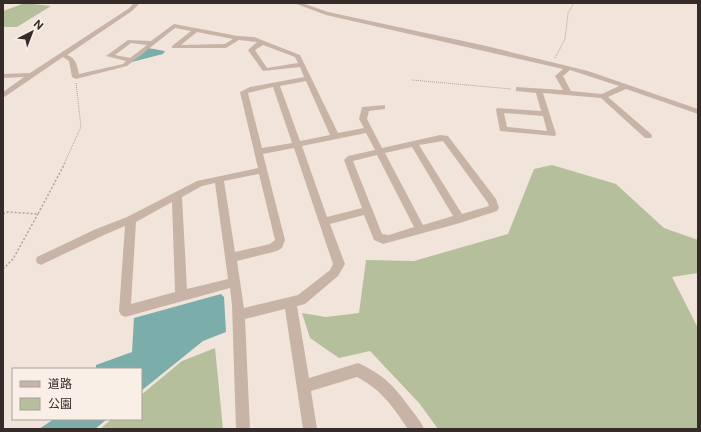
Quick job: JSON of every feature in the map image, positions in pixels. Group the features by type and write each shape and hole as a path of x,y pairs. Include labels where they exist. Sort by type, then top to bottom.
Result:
{"street":[{"path":"3,96 30,75 124,14 137,3"},
{"path":"297,3 326,13 568,68 626,86 698,112"},
{"path":"61,55 73,59 76,77 125,65 174,26 238,38 254,39 298,56 335,136"},
{"path":"196,30 174,47 226,46 238,38"},
{"path":"130,60 109,56 130,41 151,43"},
{"path":"262,42 251,50 265,70 302,65"},
{"path":"568,68 559,76 568,94"},
{"path":"3,76 30,75"},
{"path":"231,258 273,248 278,245 280,240 244,92 250,89 308,79"},
{"path":"238,315 301,300 338,269 339,264 276,85"},
{"path":"519,89 603,96 626,86"},
{"path":"539,91 546,114 552,134 503,129 500,110 546,114"},
{"path":"603,96 648,136"},
{"path":"382,107 365,110 363,119 421,230"},
{"path":"259,152 368,130"},
{"path":"445,138 494,202 495,206 491,210 383,240 378,237 348,164 348,160 351,158 379,152 445,138"},
{"path":"414,144 460,219"},
{"path":"41,260 100,232 131,220 200,183 263,170"},
{"path":"219,179 235,282 238,315 243,429"},
{"path":"177,195 181,296"},
{"path":"324,222 367,210"},
{"path":"131,220 125,311 235,282"},
{"path":"290,303 310,429"},
{"path":"303,386 358,370 378,380 391,393 417,429"}],"path":[{"path":"25,3 53,3"},
{"path":"552,64 562,48 567,34 566,19 568,10 574,3"},
{"path":"3,269 13,260 69,156 81,127 76,77"},
{"path":"412,80 519,89"},
{"path":"3,214 8,212 38,214"}],"green space":[{"path":"25,3 51,6 17,27 3,27 3,11"},
{"path":"552,165 616,184 664,228 698,240 698,273 672,277 698,328 698,429 438,429 419,403 370,351 339,358 310,338 302,313 326,317 359,313 366,260 414,261 508,234 534,169"},
{"path":"215,348 223,429 100,429 111,420 142,420 142,394 182,361"}],"water":[{"path":"148,48 165,51 163,54 128,63"},
{"path":"221,294 224,297 226,332 203,341 142,390 142,368 96,368 96,365 132,352 134,318"},
{"path":"52,420 106,420 95,429 39,429"}]}
